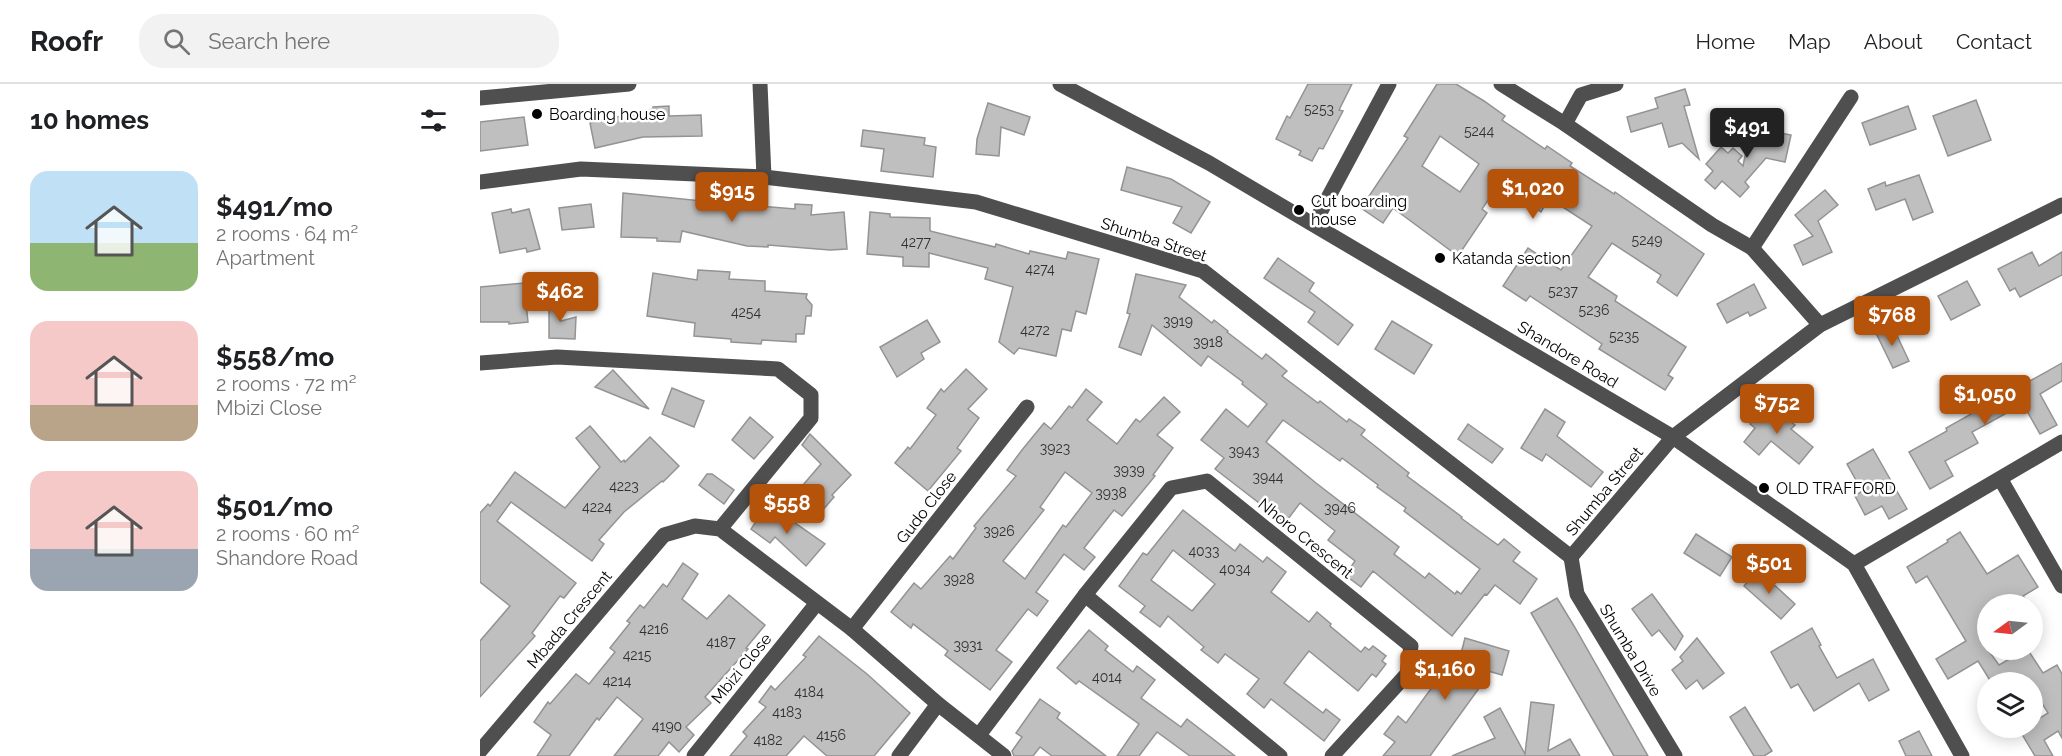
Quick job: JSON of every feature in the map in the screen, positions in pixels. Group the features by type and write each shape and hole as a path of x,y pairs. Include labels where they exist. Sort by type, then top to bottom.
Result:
{"street":[{"path":"480,98 629,84"},
{"path":"760,84 764,177"},
{"name":"Shandore Road","path":"1060,84 1209,163 1673,437 1854,564 1962,756"},
{"path":"1314,224 1389,84"},
{"path":"1501,84 1565,124 1712,225 1752,248 1820,325"},
{"path":"1565,124 1581,95 1616,84"},
{"path":"1752,248 1851,97"},
{"name":"Shumba Street","path":"480,182 581,169 764,177 976,202 1203,271 1571,557 1673,437 1820,325 2062,205"},
{"path":"480,363 557,357 778,369 812,394 810,418 720,529 852,629 938,704 1004,756"},
{"name":"Gudo Close","path":"852,629 1027,407"},
{"path":"1854,564 2001,480 2062,442"},
{"path":"2001,480 2062,586"},
{"name":"Nhoro Crescent","path":"979,735 1084,595 1170,488 1207,481 1411,645 1407,674 1332,756"},
{"name":"Mbada Crescent","path":"480,751 664,535 695,526 720,529"},
{"name":"Shumba Drive","path":"1571,557 1576,594 1675,756"},
{"path":"1084,595 1280,756"},
{"name":"Mbizi Close","path":"694,756 817,603"},
{"path":"899,756 938,704"}],"building":[{"path":"1308,84 1352,84 1339,110 1343,111 1323,149 1319,148 1312,161 1299,155 1301,151 1276,139 1287,116 1290,118"},
{"path":"1437,84 1456,84 1505,116 1502,120 1545,149 1547,146 1572,163 1570,166 1614,194 1615,192 1704,254 1677,296 1657,282 1661,275 1612,243 1588,277 1617,296 1615,301 1686,347 1668,375 1673,378 1665,390 1599,349 1602,344 1530,296 1526,301 1503,286 1528,248 1561,270 1592,226 1549,198 1541,212 1499,184 1482,209 1487,213 1458,256 1393,208 1383,223 1361,208 1408,138 1404,136","holes":["1440,136 1479,164 1460,192 1422,166"]},
{"path":"1685,89 1690,105 1684,106 1699,159 1682,143 1669,147 1662,123 1631,132 1627,117 1658,108 1655,98"},
{"path":"1976,100 1991,140 1948,156 1933,116"},
{"path":"988,103 1030,117 1024,135 1001,127 999,156 976,154 977,139"},
{"path":"669,106 669,116 701,115 702,136 643,137 595,148 590,123 653,109 653,107"},
{"path":"1908,106 1916,129 1870,145 1862,123"},
{"path":"524,117 528,145 480,151 480,122"},
{"path":"1751,127 1791,135 1785,162 1766,158 1745,182 1749,187 1740,197 1722,181 1715,189 1705,180 1713,171 1706,164 1721,147 1728,153 1733,148 1742,156 1738,161 1743,166"},
{"path":"863,130 925,138 924,145 936,147 933,177 881,171 884,149 861,146"},
{"path":"1127,167 1171,179 1210,202 1191,233 1173,223 1182,207 1121,190"},
{"path":"1919,175 1933,212 1913,220 1905,199 1876,210 1868,189 1885,182 1886,186"},
{"path":"1825,190 1838,205 1818,221 1832,252 1803,265 1794,245 1813,236 1795,215"},
{"path":"623,193 702,201 703,198 748,208 748,205 795,209 795,204 812,205 811,215 844,212 847,249 747,246 682,231 680,242 657,241 657,238 621,237"},
{"path":"591,204 594,227 562,230 559,208"},
{"path":"511,209 512,213 529,209 540,249 527,252 526,248 500,253 492,213"},
{"path":"870,212 890,214 890,217 930,218 930,231 995,247 996,244 1029,254 1030,251 1066,259 1068,252 1099,259 1086,314 1076,311 1071,331 1062,329 1056,356 1019,348 1014,354 999,342 1013,287 985,279 988,268 929,253 929,267 903,266 903,257 867,254"},
{"path":"2032,252 2039,266 2062,252 2062,275 2020,297 2015,288 2010,291 1998,269"},
{"path":"1278,258 1314,283 1309,291 1353,325 1338,345 1308,322 1315,312 1264,278"},
{"path":"698,270 730,272 729,279 765,281 765,291 807,294 806,298 812,305 811,316 806,316 804,334 796,334 796,342 762,340 761,344 731,342 731,339 694,336 695,323 647,316 653,273 697,280"},
{"path":"1136,274 1186,285 1179,297 1212,323 1214,320 1262,359 1266,354 1287,371 1282,376 1318,403 1320,401 1347,422 1349,419 1365,430 1361,435 1409,473 1407,476 1461,518 1498,545 1504,539 1520,552 1513,561 1537,579 1520,604 1495,585 1487,595 1485,594 1452,636 1373,571 1361,587 1345,575 1355,561 1328,540 1335,531 1300,503 1285,523 1215,469 1224,458 1201,440 1226,409 1248,427 1267,404 1242,384 1243,382 1208,356 1201,366 1152,325 1141,355 1119,347 1130,314 1127,313","holes":["1283,420 1340,461 1342,458 1378,485 1377,487 1406,508 1404,511 1480,569 1461,594 1457,591 1455,594 1429,573 1425,578 1394,554 1399,547 1266,442"]},
{"path":"1967,281 1980,305 1951,320 1938,296"},
{"path":"524,283 528,322 509,324 509,322 480,322 480,287"},
{"path":"1754,284 1766,308 1750,316 1748,312 1727,323 1717,304"},
{"path":"549,294 553,294 561,321 576,317 575,339 549,338"},
{"path":"927,320 940,342 921,353 924,359 897,377 880,347"},
{"path":"1392,321 1432,345 1414,374 1375,349"},
{"path":"1892,325 1909,361 1893,368 1876,333"},
{"path":"2062,363 2062,381 2040,394 2057,425 2040,434 2023,404 1972,432 1978,443 1945,461 1953,476 1930,489 1909,452 1947,431 1946,428"},
{"path":"966,369 987,389 968,409 979,418 957,448 961,451 928,491 895,463 908,447 910,449 936,415 927,408 941,389 944,392"},
{"path":"613,370 649,409 595,387"},
{"path":"672,388 704,401 694,427 662,414"},
{"path":"1086,389 1102,402 1087,420 1117,444 1136,419 1140,422 1164,397 1180,412 1157,435 1173,448 1153,475 1155,476 1122,516 1114,510 1084,548 1095,557 1084,570 1064,554 1036,592 1048,601 1037,616 1028,609 996,650 1012,662 990,690 945,655 948,651 913,624 911,628 891,612 914,583 921,589 950,556 953,559 976,528 974,526 1016,476 1007,470 1022,450 1044,423 1051,429 1069,406 1072,408","holes":["1065,472 1092,493 1066,527 1063,525 1025,579 1003,561 1044,510 1040,507"]},
{"path":"1767,403 1795,425 1791,429 1813,447 1799,464 1771,441 1759,455 1744,442 1755,428 1750,424"},
{"path":"1545,409 1565,422 1557,436 1603,472 1591,487 1546,454 1542,461 1521,448"},
{"path":"750,417 773,437 754,459 732,440"},
{"path":"1468,424 1503,449 1492,463 1458,439"},
{"path":"590,426 621,462 624,460 625,462 650,437 679,466 663,482 624,512 599,540 604,544 592,561 511,502 497,521 576,583 564,598 560,596 532,633 535,636 480,697 480,641 510,606 480,582 480,513 488,504 490,506 515,472 565,508 600,467 576,438"},
{"path":"810,434 851,475 832,495 834,497 821,512 797,492 821,464 802,445"},
{"path":"1873,449 1907,509 1889,519 1882,506 1865,515 1855,496 1862,491 1847,464"},
{"path":"707,474 712,474 734,490 724,504 699,485"},
{"path":"768,504 825,544 806,566 775,537 770,543 751,529"},
{"path":"1183,510 1235,551 1240,544 1263,562 1267,557 1286,572 1271,592 1309,622 1317,612 1361,652 1365,647 1369,650 1373,646 1386,656 1382,661 1386,664 1376,677 1372,674 1358,691 1309,651 1284,683 1323,713 1326,709 1340,720 1324,741 1271,699 1264,708 1247,694 1259,679 1225,654 1218,663 1201,650 1204,647 1168,616 1160,627 1140,612 1145,606 1119,586 1143,553 1147,555","holes":["1173,550 1215,584 1192,611 1151,580"]},
{"path":"1960,532 1987,574 2018,555 2038,587 2026,594 1977,594 1977,660 1995,660 1999,665 2008,660 2035,660 2042,672 1985,672 1978,661 1948,679 1936,659 1966,641 1927,576 1916,583 1907,567 1948,542 1947,540"},
{"path":"1696,534 1732,557 1720,576 1684,553"},
{"path":"683,563 698,574 682,599 707,619 729,595 765,625 746,648 748,649 705,697 711,703 686,727 694,735 679,752 669,742 658,756 614,756 643,719 617,697 599,720 597,718 569,756 537,756 551,735 534,722 548,702 550,704 576,674 589,684 615,652 610,648 630,623 627,621 640,605 644,608 663,584 667,587"},
{"path":"1758,570 1795,604 1781,619 1744,586"},
{"path":"1652,594 1683,636 1675,650 1659,630 1652,636 1632,609"},
{"path":"1557,598 1648,756 1614,756 1531,613"},
{"path":"1812,628 1837,678 1873,659 1889,690 1869,701 1859,683 1814,711 1798,684 1791,688 1771,652"},
{"path":"1089,630 1108,646 1105,650 1133,672 1137,666 1155,680 1141,698 1181,727 1187,719 1235,756 1190,756 1157,732 1139,756 1117,756 1139,724 1079,681 1076,684 1057,668"},
{"path":"819,636 867,674 910,713 874,756 827,756 804,736 786,756 730,756 747,736 743,732 766,707 759,702 771,686 775,690 806,657 803,655"},
{"path":"1465,638 1509,651 1502,675 1478,668 1485,680 1430,756 1383,756 1395,742 1384,734 1398,716 1406,723 1433,686 1430,684 1444,664 1456,673"},
{"path":"1697,638 1724,673 1703,689 1697,680 1686,689 1672,670 1683,661 1680,657"},
{"path":"2057,665 2062,674 2062,738 2058,731 2044,740 2053,756 2035,756 2024,738 2043,738 2043,716 2048,713 2043,705 2043,673"},
{"path":"1040,699 1060,713 1057,718 1106,756 1052,756 1040,747 1033,756 1014,756 1012,751 1022,737 1016,733"},
{"path":"1531,702 1554,705 1548,751 1570,739 1580,756 1452,756 1495,738 1484,717 1500,708 1525,754"},
{"path":"1745,707 1772,751 1764,756 1754,756 1730,717"},
{"path":"1919,731 1932,756 1906,756 1899,741"}],"place":[{"name":"Boarding house","path":"537,114"},
{"name":"Cut boarding house","path":"1299,210"},
{"name":"Katanda section","path":"1440,258"},
{"name":"OLD TRAFFORD","path":"1764,488"}]}
